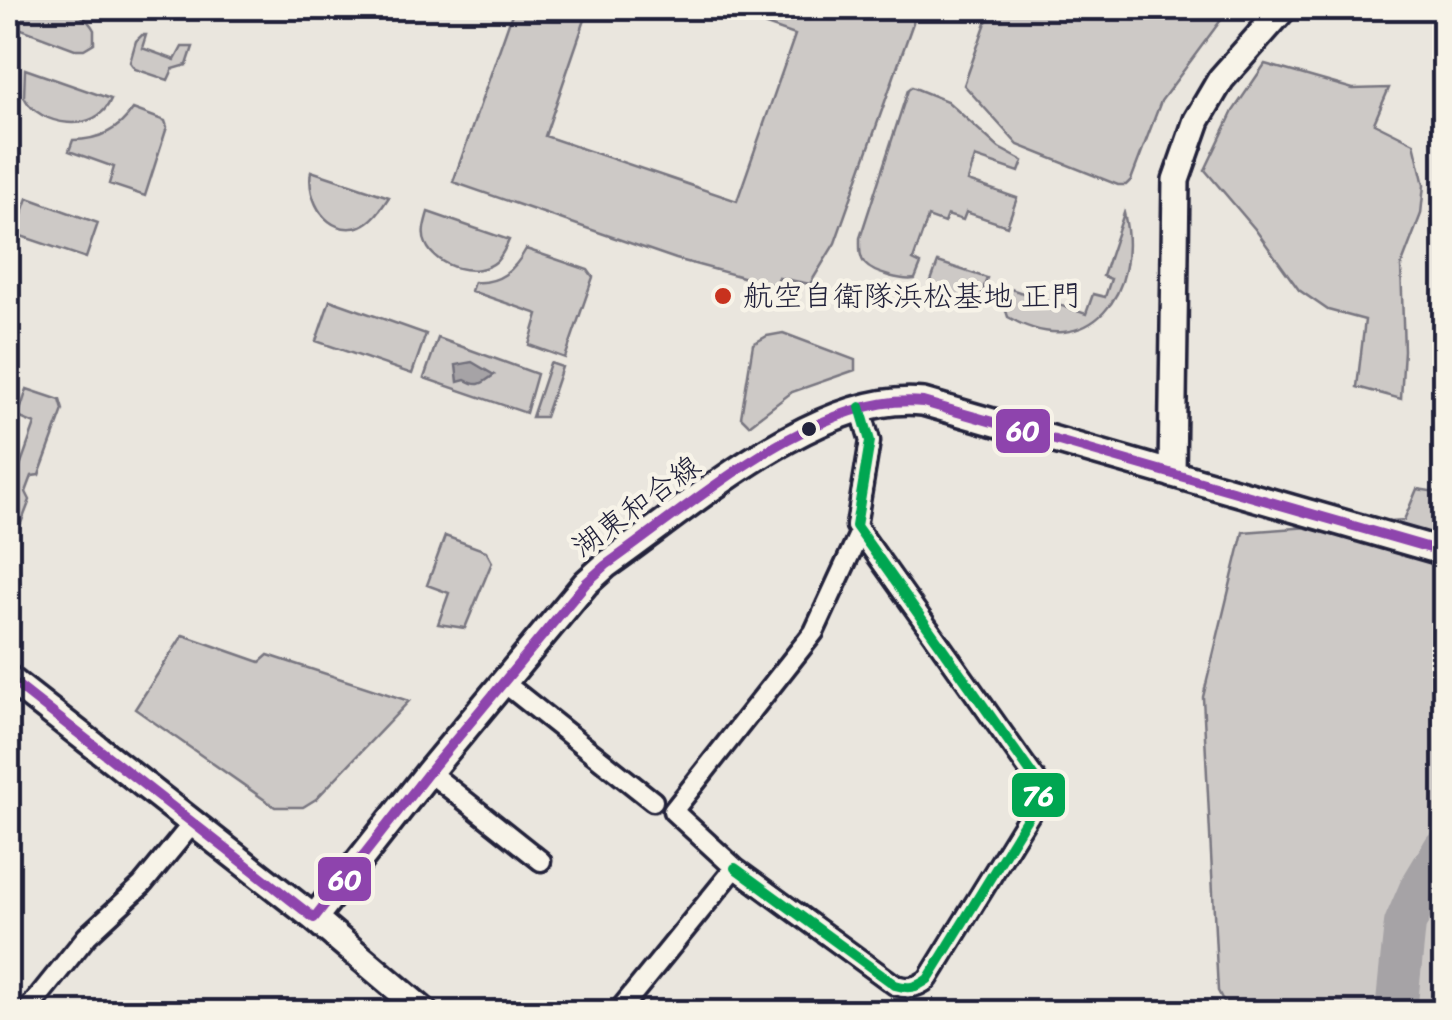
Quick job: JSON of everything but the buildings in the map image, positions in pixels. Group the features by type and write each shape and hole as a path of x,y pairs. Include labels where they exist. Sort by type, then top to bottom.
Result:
{"main road":[{"path":"1172,474 1176,180 1197,120 1221,79 1284,8"},
{"name":"湖東和合線","path":"314,918 572,598 602,568 762,454 860,407 890,400 923,402 1444,552"},
{"path":"8,678 314,918 425,1012"}],"street":[{"path":"860,407 870,440 856,518 860,532 1036,780 1039,799 928,979 906,988 894,985 735,868 673,811 814,632 860,532"},
{"path":"503,682 653,801"},
{"path":"430,772 541,861"},
{"path":"26,1012 87,936 142,885 193,823"},
{"path":"618,1012 735,868"}],"shaded area":[{"path":"56,7 78,14 94,30 94,43 75,49 8,24 8,8"},
{"path":"514,8 589,8 545,136 737,201 795,35 718,8 914,8 915,17 835,243 810,284 779,278 776,286 676,259 453,182"},
{"path":"991,8 1182,8 1221,20 1161,101 1131,180 1118,185 1018,145 964,85"},
{"path":"146,35 142,48 175,60 182,47 193,47 187,65 173,69 168,80 135,69 130,62 136,41"},
{"path":"1265,64 1353,89 1389,88 1374,123 1414,143 1424,185 1421,214 1401,266 1401,399 1357,387 1365,320 1328,310 1299,290 1205,170 1233,111"},
{"path":"25,69 111,99 94,118 68,123 54,120 31,107 24,97"},
{"path":"912,87 947,101 999,148 1023,161 1019,172 975,157 968,181 1017,198 1007,226 966,212 963,220 947,215 944,223 928,217 913,260 921,264 915,279 889,276 869,268 860,252 860,238"},
{"path":"133,109 165,121 167,127 145,196 109,184 114,167 69,151 73,140 107,132"},
{"path":"311,171 389,197 366,224 338,226 316,204"},
{"path":"28,198 98,223 86,258 15,234"},
{"path":"428,212 509,240 499,259 489,266 458,268 438,259 426,244"},
{"path":"1124,213 1128,242 1125,269 1117,293 1104,312 1086,326 1063,332 1037,330 1008,317 1004,305 1008,288 1086,314 1093,294 1105,297 1111,279 1103,276"},
{"path":"526,249 588,270 593,277 565,358 529,345 538,314 471,291 474,282 491,281 505,274"},
{"path":"938,262 987,278 979,296 969,302 928,289"},
{"path":"330,300 426,334 412,374 316,341"},
{"path":"783,333 855,360 855,370 792,392 749,425 741,417 753,344"},
{"path":"438,338 537,374 526,413 424,378"},
{"path":"472,362 494,375 481,383 458,382 456,365"},
{"path":"550,363 562,367 545,417 532,417"},
{"path":"27,389 60,400 63,410 39,475 32,476 26,492 30,500 8,557 8,500 35,424 18,417"},
{"path":"1417,489 1444,493 1444,1012 1229,1012 1218,991 1203,697 1243,532 1404,520"},
{"path":"445,536 486,551 492,562 465,628 438,624 449,593 427,585"},
{"path":"183,635 260,662 268,655 409,701 316,799 303,807 275,807 135,709"}],"waterway":[{"path":"1396,1012 1405,924 1444,849"}],"transit line":[{"name":"60","path":"8,678 314,918 586,583 715,485 799,433 842,414 883,403 923,402 1444,552"},
{"name":"76","path":"735,868 895,985 912,987 928,979 1039,799 1036,780 856,526 870,441 860,407"}],"place":[{"name":"航空自衛隊浜松基地 正門","path":"723,296"}]}
